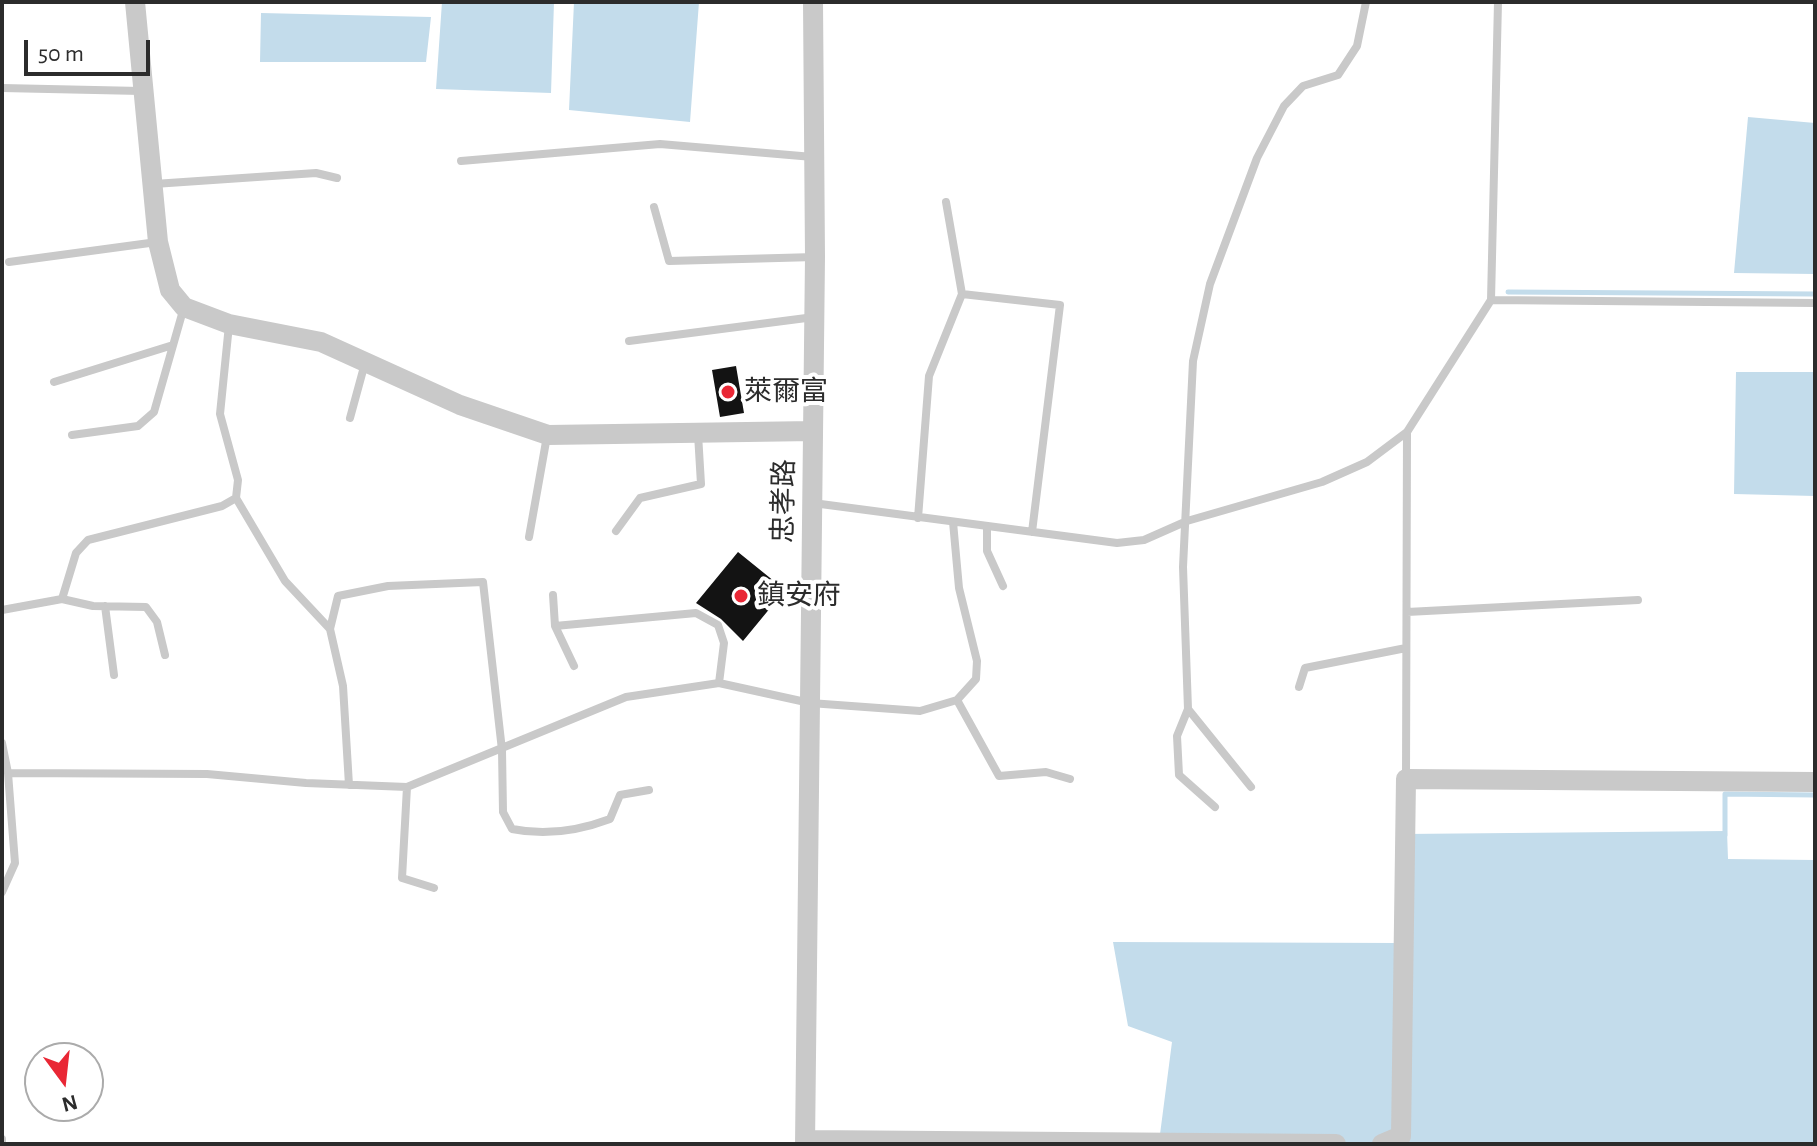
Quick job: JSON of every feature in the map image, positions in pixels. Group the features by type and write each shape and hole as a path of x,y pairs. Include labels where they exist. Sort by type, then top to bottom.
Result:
{"street":[{"path":"135,2 158,242 170,290 184,307 229,324 321,342 460,405 548,435 813,431"},
{"name":"忠孝路","path":"805,1142 815,257 813,2"},
{"path":"1395,1141 1406,779 1815,782"},
{"path":"805,1142 1336,1144"}],"lane":[{"path":"1215,807 1179,775 1177,736 1188,709 1183,567 1193,361 1210,284 1257,158 1284,106 1303,86 1338,75 1357,46 1366,2"},
{"path":"812,503 1117,543 1144,540 1187,521 1322,482 1367,462 1407,432 1491,300 1498,2"},
{"path":"2,88 143,91"},
{"path":"461,161 660,144 814,158"},
{"path":"153,184 316,173 337,178"},
{"path":"918,518 929,376 962,294 946,202"},
{"path":"654,207 669,261 815,257"},
{"path":"9,262 158,242"},
{"path":"962,294 1060,305 1032,532"},
{"path":"1491,300 1815,303"},
{"path":"72,435 138,426 154,412 184,307"},
{"path":"629,341 814,317"},
{"path":"229,324 220,414 238,480 236,498 285,581 330,629"},
{"path":"54,382 173,345"},
{"path":"350,418 365,362"},
{"path":"1406,779 1407,432"},
{"path":"616,531 640,498 701,484 698,433"},
{"path":"529,537 548,435"},
{"path":"62,599 81,544 222,506 236,498"},
{"path":"8,773 207,774 407,787 626,697 719,683 810,703 920,711 957,700 976,679 977,661 959,588 953,522"},
{"path":"987,527 987,551 1003,586"},
{"path":"349,785 343,686 330,629 338,596 388,586 483,582 502,750 503,812 512,829 532,833 581,830 610,819 620,795 649,790"},
{"path":"553,595 555,626 574,666"},
{"path":"2,610 62,599 105,606 146,607 157,622 165,655"},
{"path":"1407,612 1638,600"},
{"path":"105,606 114,675"},
{"path":"555,626 696,613 718,625 724,643 719,683"},
{"path":"1299,687 1305,668 1406,648"},
{"path":"957,700 999,776 1046,772 1070,779"},
{"path":"1188,709 1251,787"},
{"path":"2,743 8,773 15,863 2,892"},
{"path":"407,787 402,878 434,888"}],"water":[{"path":"442,2 554,2 551,93 436,89"},
{"path":"574,2 699,2 690,122 569,110"},
{"path":"261,13 431,17 426,62 260,62"},
{"path":"1748,117 1815,123 1815,274 1734,273"},
{"path":"1736,372 1815,372 1815,496 1734,494"},
{"path":"1727,831 1728,859 1815,860 1815,1144 1148,1144 1159,1142 1172,1042 1128,1026 1113,942 1399,943 1404,834"}],"building":[{"name":"萊爾富","path":"736,366 744,413 720,417 712,370"},
{"name":"鎮安府","path":"738,552 785,590 743,641 721,619 696,603"}],"waterway":[{"path":"1508,292 1815,294"},
{"path":"1725,835 1725,794 1815,795"}],"place":[{"name":"萊爾富","path":"728,392"},
{"name":"鎮安府","path":"741,596"}]}
